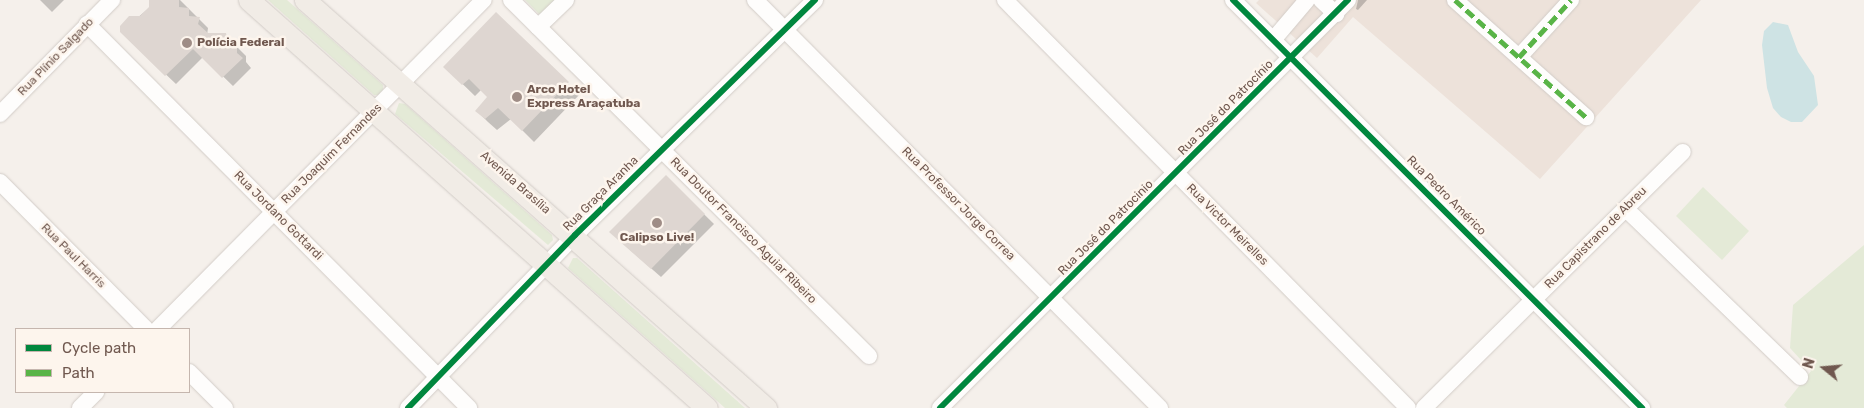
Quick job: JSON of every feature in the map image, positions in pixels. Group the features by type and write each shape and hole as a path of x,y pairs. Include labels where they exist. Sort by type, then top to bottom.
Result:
{"main road":[{"path":"249,0 707,408"},
{"name":"Avenida Brasília","path":"305,0 575,235 766,408"}],"street":[{"name":"Rua Plínio Salgado","path":"0,114 112,0"},
{"name":"Rua Joaquim Fernandes","path":"159,328 484,0"},
{"name":"Rua Doutor Francisco Aguiar Ribeiro","path":"511,0 869,356"},
{"path":"538,27 566,0"},
{"name":"Rua Professor Jorge Correa","path":"755,0 1160,408"},
{"name":"Rua Graça Aranha","path":"408,408 575,235 815,0"},
{"name":"Rua Victor Meirelles","path":"1004,0 1408,408"},
{"name":"Rua Pedro Américo","path":"1233,0 1642,408"},
{"path":"1273,40 1307,0"},
{"path":"1321,0 1336,14"},
{"path":"1292,58 1348,0"},
{"path":"1455,0 1586,117"},
{"path":"1519,57 1571,0"},
{"name":"Rua Jordano Gottardi","path":"87,24 469,408"},
{"name":"Rua José do Patrocínio","path":"1176,173 1292,58"},
{"name":"Rua Capistrano de Abreu","path":"1424,408 1683,152"},
{"name":"Rua José do Patrocinio","path":"1052,298 1176,173"},
{"name":"Rua Paul Harris","path":"0,182 145,328"},
{"path":"1626,208 1800,378"},
{"path":"940,408 1052,298"},
{"path":"190,373 225,408"},
{"path":"80,408 95,393"}],"shaded area":[{"path":"1259,0 1701,0 1540,179 1353,17 1317,58 1256,3"},
{"path":"1773,22 1788,25 1798,52 1814,76 1818,105 1802,122 1791,122 1781,117 1773,108 1767,88 1762,45 1764,31"}],"green space":[{"path":"268,0 287,0 383,85 383,90 379,95 374,95"},
{"path":"525,0 557,0 541,16"},
{"path":"399,103 405,104 552,235 553,240 548,245 395,114"},
{"path":"1703,187 1749,231 1722,260 1676,216"},
{"path":"1864,245 1864,408 1787,408 1784,405 1811,371 1790,348 1793,305"},
{"path":"573,258 577,258 745,408 725,408 568,268"}],"building":[{"path":"149,0 179,0 179,7 189,8 189,16 200,17 198,24 208,33 226,33 228,44 237,45 237,53 243,58 222,78 193,49 165,76 120,32 120,26 129,16 140,16 149,7"},
{"path":"496,12 569,82 522,131 498,108 485,119 475,111 487,97 469,79 462,85 443,67"},
{"name":"Calipso Live!","path":"666,175 705,214 651,269 609,232"}],"marked path":[{"path":"1455,0 1586,117"},
{"path":"1519,57 1571,0"}],"cycle path":[{"path":"408,408 575,235 815,0"},
{"path":"1233,0 1642,408"},
{"path":"940,408 1348,0"}],"place":[{"name":"Polícia Federal","path":"187,43"},
{"name":"Arco Hotel Express Araçatuba","path":"517,97"},
{"name":"Calipso Live!","path":"657,223"}]}
